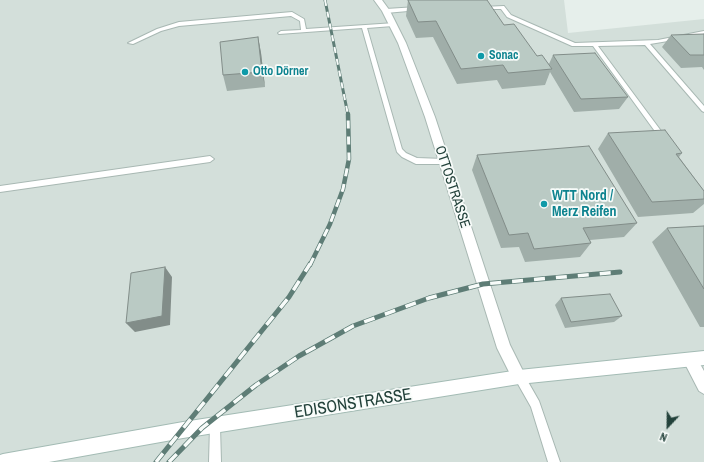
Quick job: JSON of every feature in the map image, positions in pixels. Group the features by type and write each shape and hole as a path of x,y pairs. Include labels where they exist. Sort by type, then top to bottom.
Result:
{"street":[{"name":"OTTOSTRASSE","path":"378,0 386,11 402,43 430,117 504,348 519,377"},
{"name":"EDISONSTRASSE","path":"3,462 183,430 519,377 697,359"},
{"path":"697,359 704,386"}],"lane":[{"path":"472,9 502,6 509,16 574,45 658,42 704,33"},
{"path":"386,11 422,8"},
{"path":"131,43 159,30 179,24 292,14 302,20 304,31"},
{"path":"281,33 393,24"},
{"path":"364,27 399,150 404,155 416,162 444,162"},
{"path":"646,43 704,110"},
{"path":"594,44 667,143"},
{"path":"0,189 210,159"},
{"path":"519,377 535,405 554,462"},
{"path":"215,462 216,426"}],"shaded area":[{"path":"0,0 564,0 568,33 704,19 704,462 0,462"}],"building":[{"name":"Sonac","path":"408,0 487,0 504,25 514,24 537,56 542,55 552,69 508,73 503,65 461,69 436,21 418,22"},
{"path":"704,34 704,55 690,55 671,35"},
{"path":"258,37 262,72 223,75 220,42"},
{"path":"595,53 628,97 581,99 553,55"},
{"path":"665,130 682,153 676,154 704,191 704,199 652,202 608,133"},
{"name":"WTT Nord / Merz Reifen","path":"589,146 637,223 583,228 591,243 534,249 528,233 509,235 477,155"},
{"path":"704,226 704,289 667,228"},
{"path":"165,267 162,316 126,323 131,273"},
{"path":"610,294 622,316 571,322 561,298"}],"railway":[{"path":"325,0 348,115"},
{"path":"310,265 330,224 343,189 349,159 348,114"},
{"path":"156,462 289,297 310,264"},
{"path":"169,462 202,428 256,385 299,356 353,326 429,298 483,284 620,272"}],"place":[{"name":"Sonac","path":"481,56"},
{"name":"Otto Dörner","path":"245,72"},
{"name":"WTT Nord / Merz Reifen","path":"544,204"}]}
